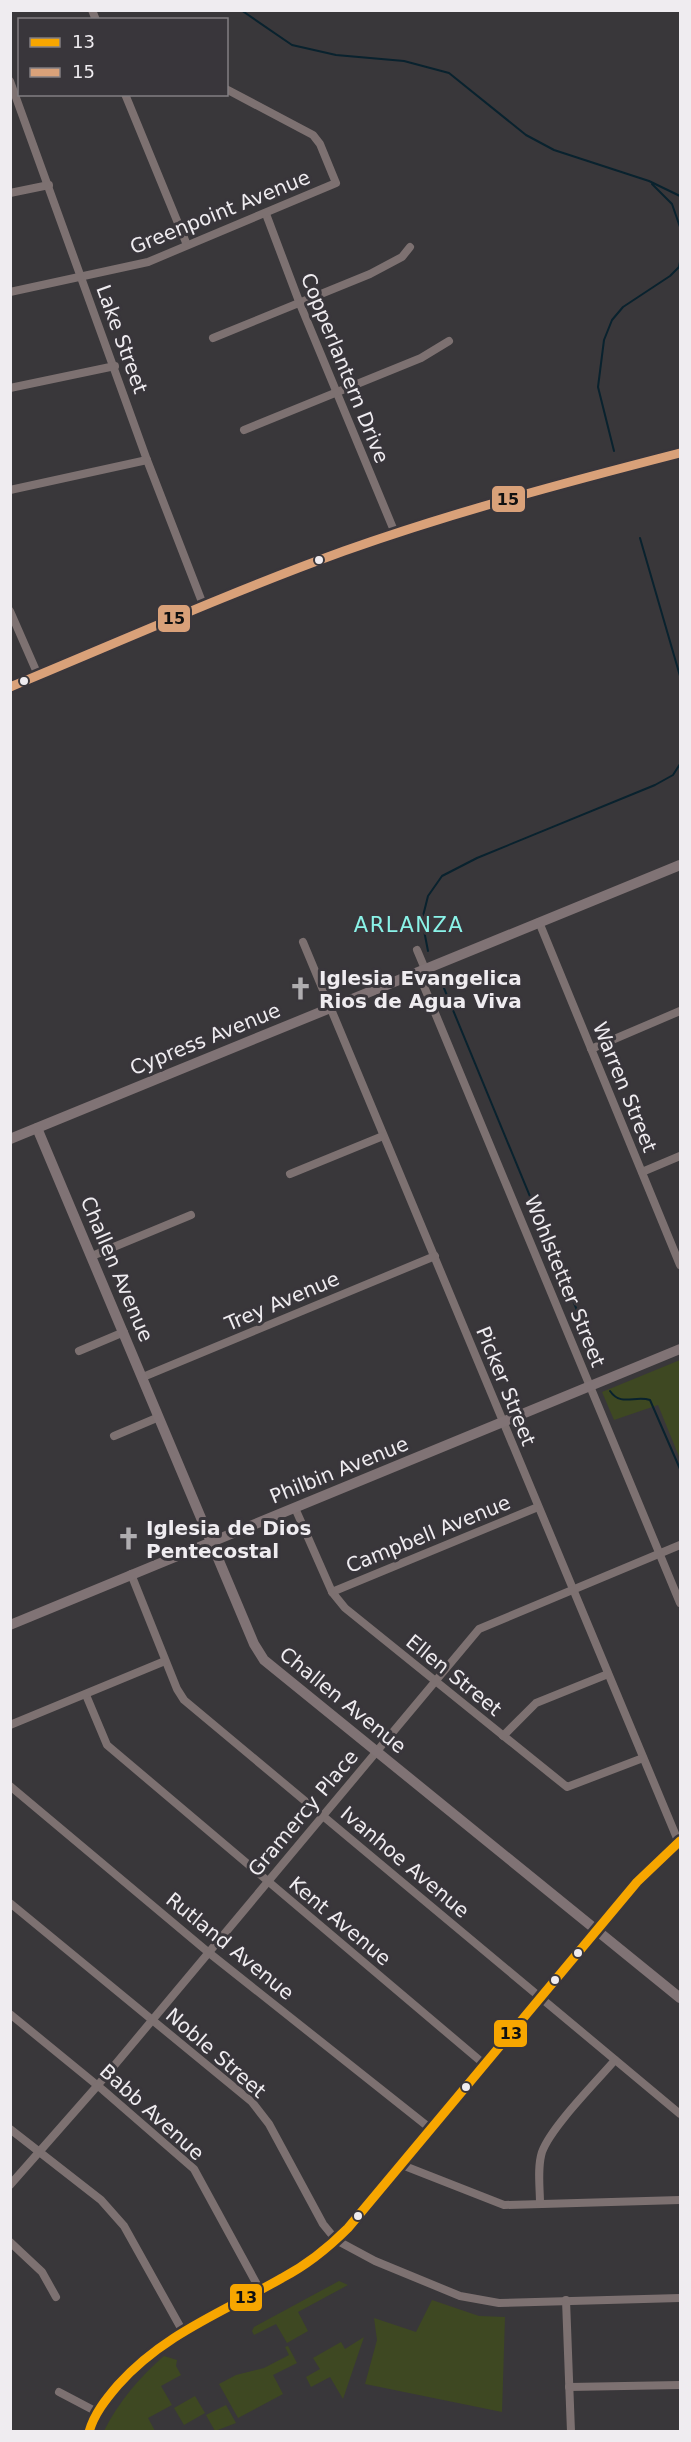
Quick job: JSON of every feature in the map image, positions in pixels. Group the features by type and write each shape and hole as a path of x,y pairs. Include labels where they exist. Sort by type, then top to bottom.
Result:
{"main road":[{"path":"10,687 304,566 395,533 681,453"}],"street":[{"name":"Lake Street","path":"10,81 115,366 147,460 204,607"},
{"name":"Greenpoint Avenue","path":"10,292 148,262 336,183 320,144 313,135 228,90"},
{"path":"126,96 187,245"},
{"path":"10,193 49,185"},
{"name":"Copperlantern Drive","path":"266,214 300,304 395,533"},
{"path":"213,338 300,304 370,273 402,257 410,247"},
{"path":"244,430 421,358 449,341"},
{"path":"10,388 115,366"},
{"path":"10,490 147,460"},
{"path":"10,611 38,675"},
{"name":"Cypress Avenue","path":"10,1139 681,865"},
{"name":"Warren Street","path":"539,922 681,1265"},
{"name":"Picker Street","path":"303,942 502,1422 680,1842"},
{"name":"Wohlstetter Street","path":"417,950 422,970 681,1603"},
{"path":"591,1049 680,1011"},
{"name":"Challen Avenue","path":"38,1128 210,1542 254,1644 264,1660 681,1998"},
{"path":"290,1174 383,1136"},
{"path":"642,1172 681,1156"},
{"path":"92,1256 191,1215"},
{"name":"Trey Avenue","path":"143,1377 435,1256"},
{"path":"80,1351 124,1332"},
{"name":"Philbin Avenue","path":"10,1625 681,1348"},
{"path":"114,1436 159,1417"},
{"name":"Campbell Avenue","path":"332,1592 538,1507"},
{"name":"Ellen Street","path":"295,1508 332,1592 345,1608 567,1787 643,1758"},
{"name":"Gramercy Place","path":"10,2185 98,2085 479,1629 681,1545"},
{"name":"Ivanhoe Avenue","path":"131,1574 165,1661 184,1700 681,2114"},
{"path":"10,1725 165,1661"},
{"path":"503,1736 536,1703 608,1674"},
{"name":"Kent Avenue","path":"86,1695 107,1744 484,2064"},
{"name":"Rutland Avenue","path":"10,1785 208,1952 431,2129"},
{"path":"59,2392 91,2425 138,2362 182,2330 260,2290 308,2262 336,2240 360,2216 597,1930 655,1863 680,1842"},
{"name":"Noble Street","path":"10,1903 252,2102 269,2124 323,2224 336,2240 375,2261 469,2298 499,2303 681,2298"},
{"name":"Babb Avenue","path":"10,2014 98,2085 194,2169 260,2290"},
{"path":"540,2204 539,2167 542,2152 551,2136 615,2060"},
{"path":"10,2129 101,2200 124,2226 182,2330"},
{"path":"402,2165 504,2205 681,2200"},
{"path":"10,2242 42,2272 56,2298"},
{"path":"566,2300 571,2432"},
{"path":"569,2387 681,2385"}],"green space":[{"path":"680,1360 680,1459 658,1405 614,1420 602,1392"},
{"path":"339,2281 348,2285 298,2312 308,2331 287,2343 276,2324 254,2335 252,2331 254,2327"},
{"path":"432,2300 479,2316 505,2317 502,2412 365,2384 377,2340 374,2318 416,2332"},
{"path":"364,2337 343,2399 330,2377 311,2387 306,2377 320,2369 313,2358 341,2342 345,2349"},
{"path":"288,2346 297,2363 273,2375 283,2394 238,2418 219,2384 236,2375 264,2368 289,2355 285,2347"},
{"path":"164,2356 177,2360 176,2366 181,2375 161,2386 172,2405 148,2418 155,2431 104,2431 130,2390"},
{"path":"195,2396 205,2413 184,2425 174,2408"},
{"path":"226,2405 236,2423 215,2431 206,2415"}],"waterway":[{"path":"241,10 292,45 336,55 404,61 449,73 526,135 554,150 649,181 680,196"},
{"path":"652,184 672,204 680,227"},
{"path":"614,451 598,387 604,340 612,320 623,307 670,276 679,267 680,262"},
{"path":"640,538 680,676"},
{"path":"428,951 422,920 428,896 442,876 477,858 655,785 673,775 680,764"},
{"path":"441,981 600,1366"},
{"path":"610,1391 614,1396 624,1400 650,1400 680,1469"}],"transit line":[{"name":"15","path":"10,687 218,600 344,551 469,510 680,453"},
{"name":"13","path":"89,2432 105,2401 136,2367 155,2351 175,2337 300,2268 348,2228 637,1882 680,1841"}],"place":[{"name":"Iglesia Evangelica Rios de Agua Viva","path":"301,989"},
{"name":"Iglesia de Dios Pentecostal","path":"128,1539"}],"district":[{"name":"ARLANZA","path":"409,925"}]}
